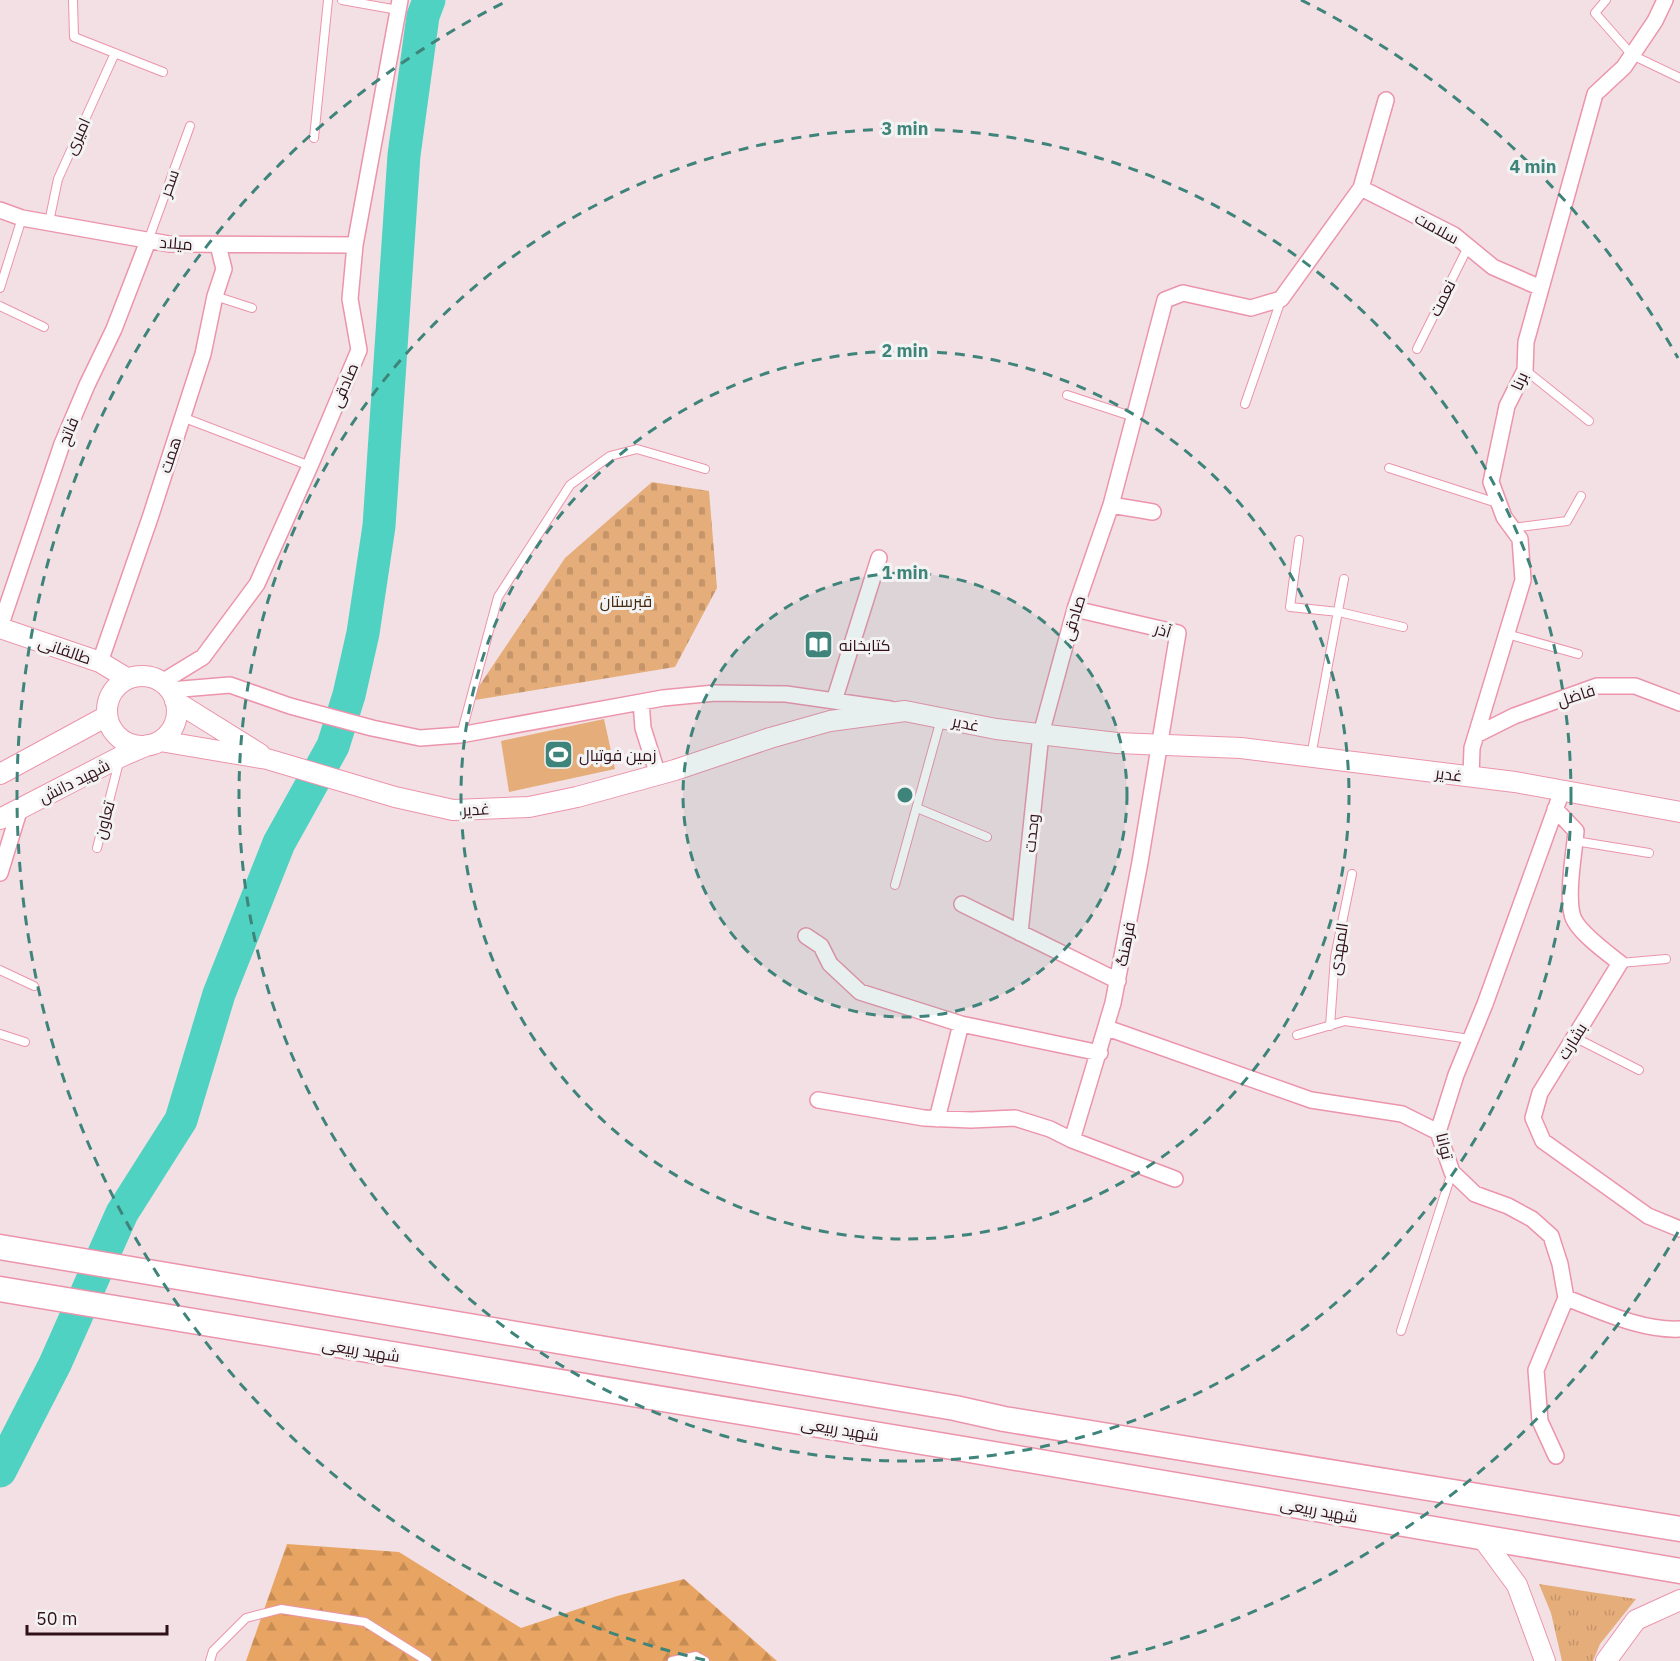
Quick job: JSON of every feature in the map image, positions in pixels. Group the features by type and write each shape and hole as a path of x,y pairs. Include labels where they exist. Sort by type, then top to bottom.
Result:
{"main road":[{"path":"0,1247 955,1408 1004,1419 1680,1529"},
{"name":"شهید ربیعی","path":"0,1289 996,1454 1680,1571"},
{"path":"946,1446 955,1408"},
{"path":"996,1454 1004,1419"}],"street":[{"name":"برنا","path":"1471,777 1472,748 1523,580 1520,540 1504,517 1491,482 1507,406 1525,370 1526,342 1595,94 1624,67 1655,21 1665,0"},
{"name":"صادقی","path":"169,691 202,657 257,584 359,350 351,299 355,245 399,5"},
{"path":"1281,299 1361,188 1386,100"},
{"name":"سلامت","path":"1361,188 1454,235 1493,267 1541,288"},
{"name":"میلاد","path":"0,210 22,218 169,244 355,245"},
{"name":"فاتح","path":"0,628 62,444 114,329 148,241"},
{"name":"همت","path":"100,662 203,354 215,296 224,269 218,244"},
{"name":"صادقی","path":"1041,734 1075,609 1111,504 1166,300 1183,292 1251,308 1281,299"},
{"path":"1111,504 1153,512"},
{"path":"834,701 879,558"},
{"name":"آذر","path":"1075,609 1178,633 1159,745"},
{"name":"طالقانی","path":"0,628 100,662 128,679"},
{"name":"طالقانی","path":"0,641 100,675 111,694"},
{"path":"140,676 151,677 267,759 154,743 138,746 127,742 111,727 107,716 107,705 111,694 118,685 128,679 140,676"},
{"path":"169,691 230,685 290,706 420,738 460,735 641,702 715,693 786,694 905,711"},
{"name":"فاضل","path":"1476,735 1514,716 1597,686 1635,686 1680,703"},
{"path":"154,743 169,734 174,724 177,712 169,691"},
{"path":"641,702 643,728 658,775"},
{"name":"غدیر","path":"267,759 453,810 529,807 577,797 658,775 830,721 905,711 996,729 1117,743 1240,748 1471,777 1680,812"},
{"path":"0,774 107,716"},
{"name":"وحدت","path":"1020,933 1041,734"},
{"name":"شهید دانش","path":"0,819 120,757 154,743"},
{"name":"فرهنگ","path":"1072,1140 1100,1053 1118,981 1159,745"},
{"name":"توانا","path":"1562,791 1485,1004 1456,1075 1438,1132 1452,1172 1475,1194 1516,1210 1532,1219 1551,1236 1560,1264 1566,1298"},
{"path":"0,873 20,808"},
{"path":"1555,810 1576,831 1571,881 1572,916 1594,944 1620,963"},
{"path":"962,904 1118,981"},
{"path":"806,936 821,946 830,964 860,992 961,1024 1100,1053"},
{"name":"بشارت","path":"1620,963 1540,1094 1533,1118 1543,1141 1648,1216 1680,1229"},
{"path":"937,1119 961,1024"},
{"path":"1107,1028 1311,1100 1402,1114 1438,1132"},
{"path":"818,1100 924,1118 971,1120 1015,1118 1050,1129 1072,1140 1175,1179"},
{"path":"1556,1456 1540,1421 1536,1370 1566,1298 1620,1318 1666,1330 1680,1329"},
{"path":"1483,1539 1517,1585 1545,1661"},
{"path":"1606,1661 1636,1620 1680,1600"}],"lane":[{"path":"74,0 74,38 163,72"},
{"path":"314,138 328,0"},
{"path":"342,0 399,5"},
{"path":"1606,0 1595,13 1632,55 1680,78"},
{"name":"امیری","path":"49,222 58,179 115,53"},
{"name":"سحر","path":"148,241 190,126"},
{"path":"0,288 22,218"},
{"name":"نعمت","path":"1417,349 1468,246"},
{"path":"215,296 252,308"},
{"path":"1245,404 1281,299"},
{"path":"0,306 44,327"},
{"path":"1525,370 1590,421"},
{"path":"1067,395 1134,417"},
{"path":"182,417 310,466"},
{"path":"460,735 498,597 570,485 610,456 637,448 705,469"},
{"path":"1389,468 1499,503"},
{"path":"1512,528 1568,521 1581,496"},
{"path":"1299,540 1290,607 1339,612 1403,627"},
{"path":"1311,758 1344,579"},
{"path":"1507,634 1578,654"},
{"path":"895,885 942,718"},
{"name":"تعاون","path":"97,848 120,757"},
{"path":"917,808 987,837"},
{"path":"1575,841 1649,853"},
{"name":"المهدی","path":"1330,1026 1335,957 1352,874"},
{"path":"1620,963 1666,959"},
{"path":"0,970 34,986"},
{"path":"1297,1035 1345,1021 1470,1039"},
{"path":"0,1034 25,1042"},
{"path":"1574,1037 1639,1070"},
{"path":"1401,1331 1452,1172"},
{"path":"210,1661 213,1651 246,1618 281,1609 365,1622 427,1661"},
{"path":"672,1661 696,1656 705,1661"}],"green space":[{"name":"قبرستان","path":"652,482 709,491 717,588 675,667 469,701 565,558"},
{"name":"زمین فوتبال","path":"604,719 615,769 509,792 501,741"},
{"path":"287,1544 399,1552 521,1628 617,1596 684,1579 777,1661 246,1661"},
{"path":"1539,1584 1636,1599 1600,1644 1593,1661 1562,1661 1551,1613"}],"waterway":[{"path":"0,1471 55,1364 122,1213 181,1120 219,994 279,843 333,746 349,695 363,633 379,526 404,155 423,16 429,0"}],"place":[{"name":"کتابخانه","path":"818,645"},
{"name":"زمین فوتبال","path":"558,755"}]}
